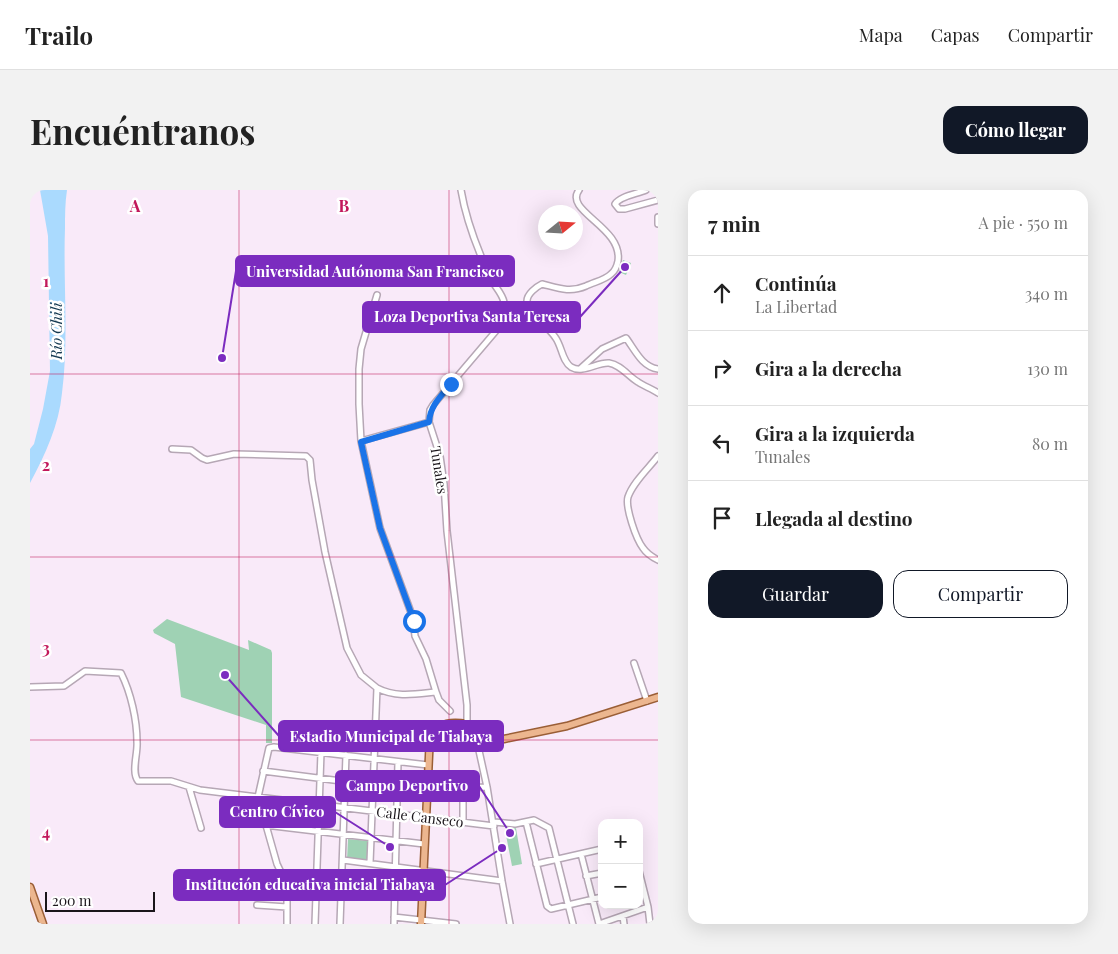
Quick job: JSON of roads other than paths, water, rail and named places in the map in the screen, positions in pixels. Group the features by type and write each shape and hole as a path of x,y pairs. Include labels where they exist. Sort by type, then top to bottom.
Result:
{"main road":[{"path":"429,742 468,732 476,737 490,740 559,728 658,697"},
{"path":"421,922 431,732 452,722 467,724 468,732"},
{"path":"30,887 43,924"}],"street":[{"path":"361,442 429,422 430,410 433,405 501,325 505,314 504,301 492,281 467,218 461,190"},
{"path":"579,190 575,194 575,200 581,210 605,230 612,239 619,256 617,266 610,275 574,290 542,284 536,287 528,297 527,302 531,310 556,337 565,360 570,366 580,369 602,363 610,363 621,368 639,383 658,393"},
{"path":"646,190 618,200 615,204 619,209 624,209 658,200"},
{"path":"658,217 658,224"},
{"path":"377,295 361,349 358,404 361,442 380,528 413,618 415,636 426,659 439,700 450,712"},
{"path":"580,369 602,349 626,338 643,362 650,367 658,369"},
{"name":"Tunales","path":"429,422 440,456 444,484 444,504 467,705 467,724"},
{"path":"172,449 191,450 207,460 234,454 306,456 309,458 325,552 343,634 357,670 371,684 388,693 404,696 436,692"},
{"path":"658,456 632,490 627,503 637,538 650,556 658,560"},
{"path":"634,663 647,701"},
{"name":"Calle Canseco","path":"30,687 64,686 80,673 89,670 121,673 130,698 136,727 136,776 138,780 164,780 200,790 463,822 515,824 534,820 549,828 557,860"},
{"path":"370,863 377,688"},
{"path":"476,737 494,824 510,924"},
{"path":"287,924 287,885 277,864 264,824 258,797 269,748 274,747 428,765"},
{"path":"315,924 320,752"},
{"path":"340,924 346,755"},
{"path":"394,924 398,762"},
{"path":"263,772 427,792"},
{"path":"463,822 463,788 487,786"},
{"path":"189,787 201,828"},
{"path":"526,822 547,906 551,908 598,898"},
{"path":"264,824 424,844"},
{"path":"536,864 598,850"},
{"path":"581,854 599,924 648,907"},
{"path":"343,860 502,881"},
{"path":"557,860 573,924"},
{"path":"586,876 598,874"},
{"path":"284,879 342,885"},
{"path":"643,893 648,907 650,924"},
{"path":"258,905 287,907"},
{"path":"622,916 624,924"},
{"path":"394,917 421,922 456,924"}],"water":[{"name":"Río Chili","path":"40,190 67,190 65,209 65,352 58,417 46,451 30,483 30,449 34,444 43,409 50,371 48,236"}],"place":[{"name":"Loza Deportiva Santa Teresa","path":"625,267"},
{"name":"Universidad Autónoma San Francisco","path":"222,358"},
{"name":"Estadio Municipal de Tiabaya","path":"225,675"},
{"name":"Campo Deportivo","path":"510,833"},
{"name":"Centro Cívico","path":"390,847"},
{"name":"Institución educativa inicial Tiabaya","path":"502,848"}]}
